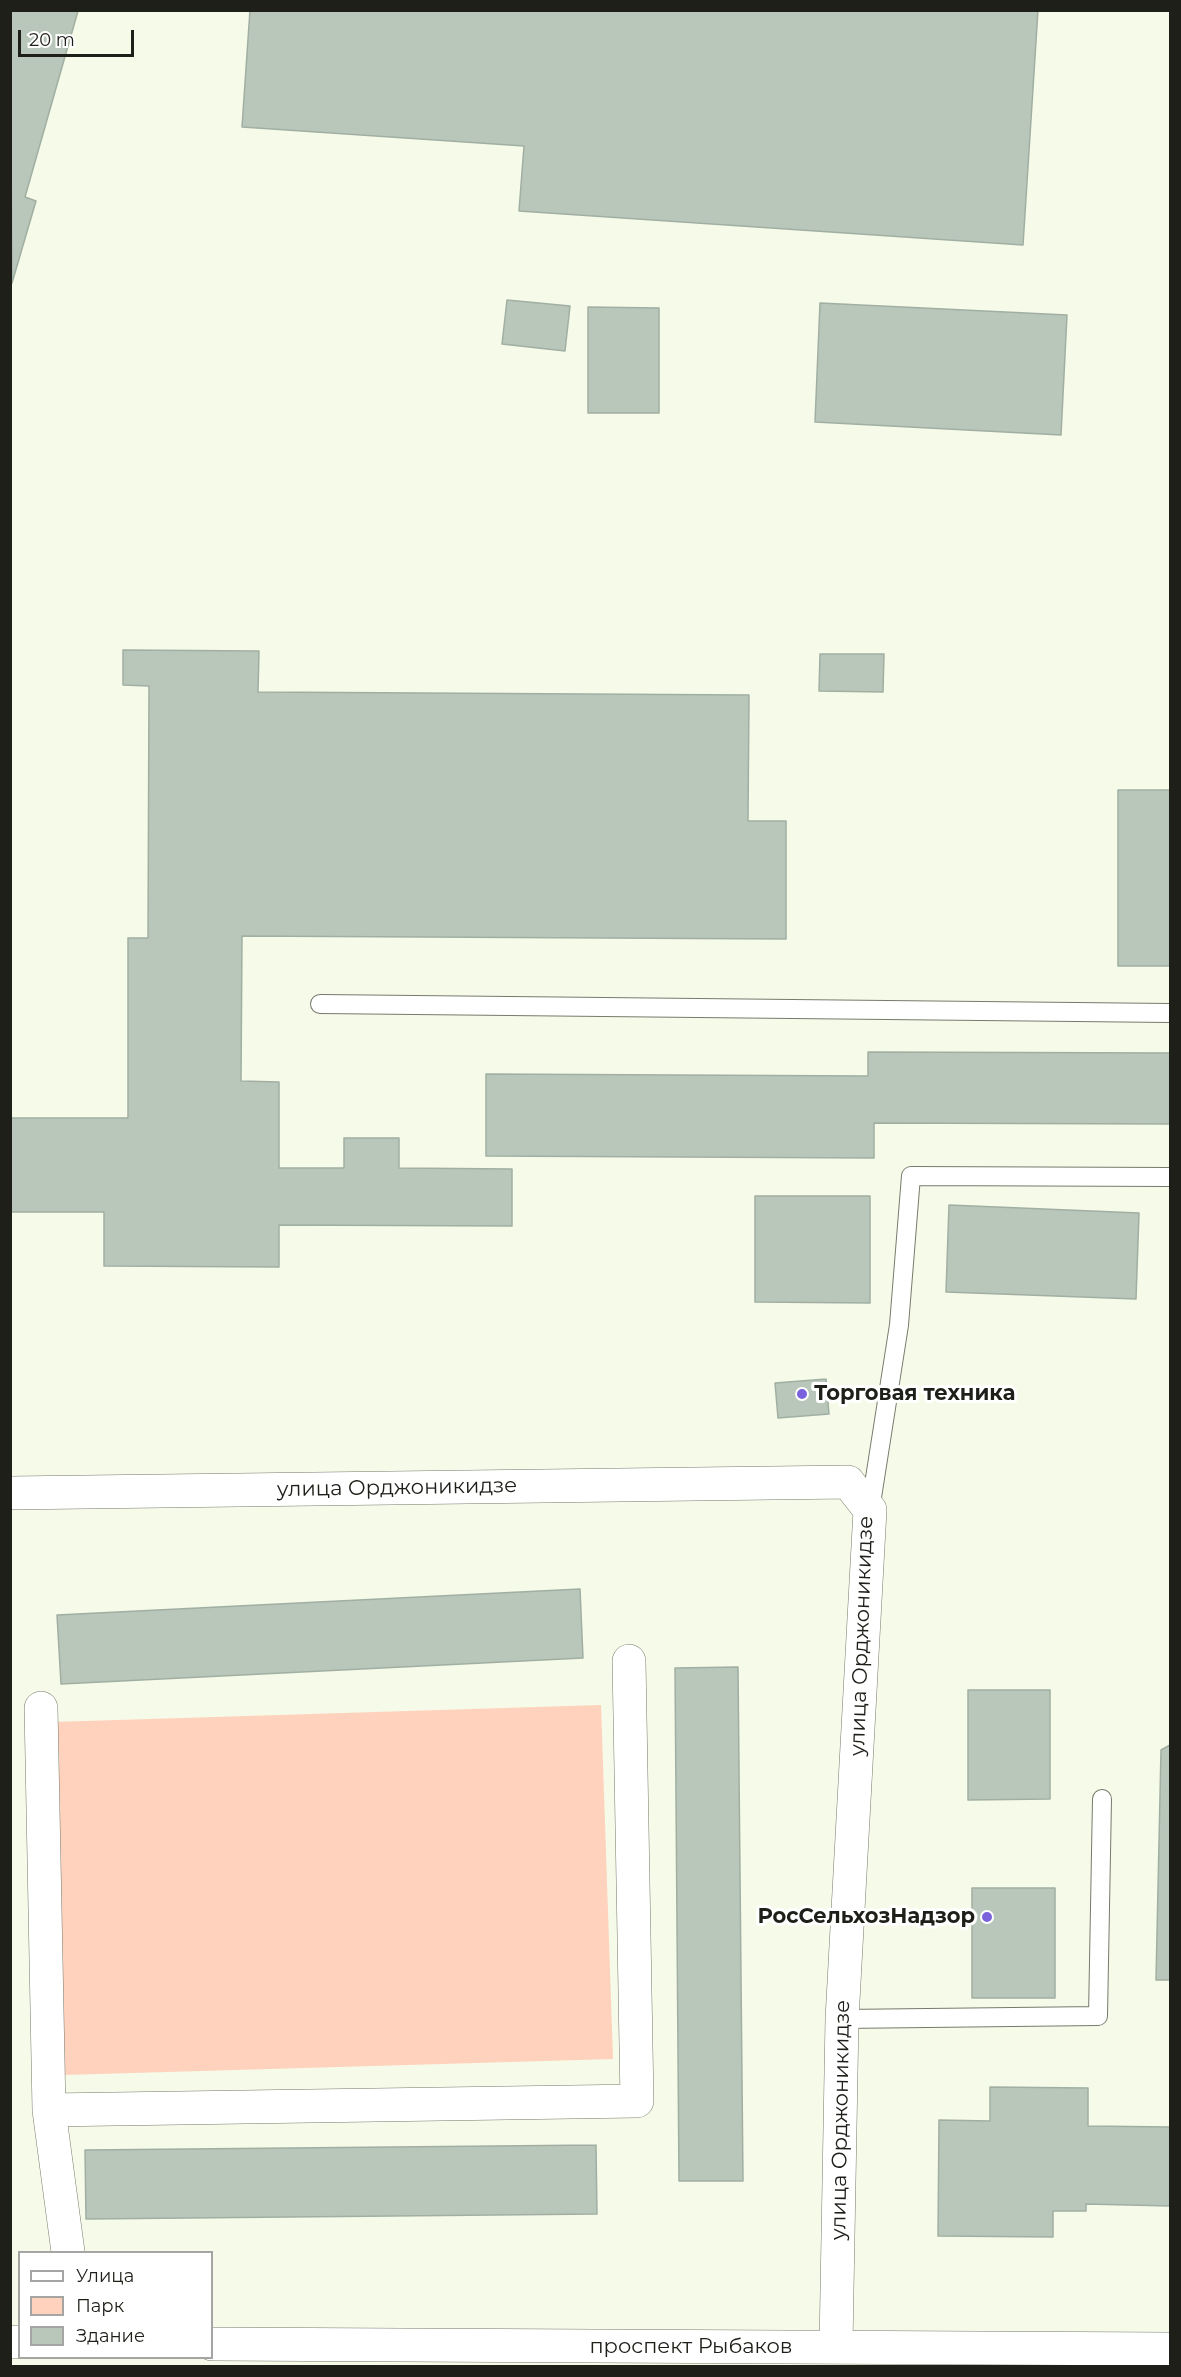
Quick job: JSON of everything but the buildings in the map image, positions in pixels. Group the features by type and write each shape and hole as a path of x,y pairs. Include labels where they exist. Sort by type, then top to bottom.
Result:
{"street":[{"name":"улица Орджоникидзе","path":"10,1493 848,1482 870,1510 842,2019 836,2345"},
{"path":"49,2110 637,2101 629,1661"},
{"path":"41,1708 49,2110 68,2251"},
{"name":"проспект Рыбаков","path":"213,2344 751,2357 836,2345 1170,2349"}],"lane":[{"path":"320,1005 1170,1013"},
{"path":"870,1510 899,1325 911,1176 1170,1178"},
{"path":"842,2019 1098,2016 1102,1800"}],"green space":[{"path":"601,1705 613,2059 64,2075 53,1722"}],"place":[{"name":"Торговая техника","path":"802,1394"},
{"name":"РосСельхозНадзор","path":"987,1917"}]}
